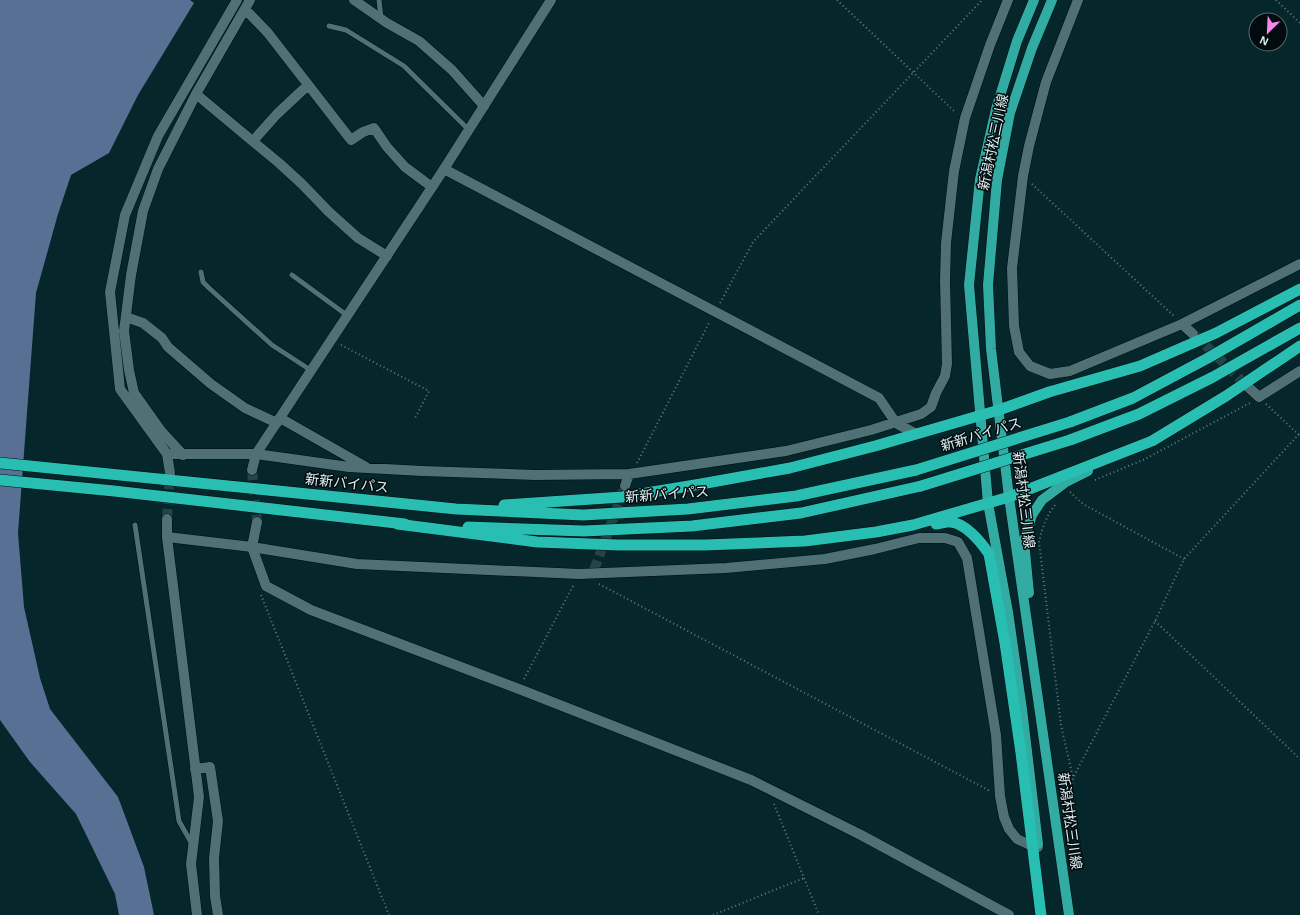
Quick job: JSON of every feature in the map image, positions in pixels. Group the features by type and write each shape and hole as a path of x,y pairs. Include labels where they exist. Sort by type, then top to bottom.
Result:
{"highway":[{"path":"456,509 622,497 790,468 875,446 999,410 1049,392 1140,366 1216,333 1300,289"},
{"name":"新新バイパス","path":"0,463 456,509 583,515 688,509 796,496 916,470 1070,422 1133,398 1208,358 1300,305"},
{"path":"397,524 584,531 692,526 801,513 921,486 1070,440 1139,414 1213,377 1300,328"},
{"path":"0,480 114,491 537,542 618,545 705,545 805,541 913,525 1009,497 1152,441 1226,396 1300,346"},
{"path":"882,530 916,534 950,521 972,532 982,542 988,554 1005,643 1035,846 1041,915"}],"main road":[{"name":"新潟村松三川線","path":"1034,0 1017,41 996,109 980,179 969,285 979,415 988,503 1008,612 1022,709 1035,846 1046,915"},
{"name":"新潟村松三川線","path":"1052,0 1032,48 1010,112 997,180 988,285 990,348 1009,497 1069,915"},
{"path":"1030,646 1035,633 1024,541 1032,515 1042,500 1066,482 1129,450"}],"street":[{"path":"170,473 167,454 120,389 110,292 125,215 158,136 237,0"},
{"path":"354,0 381,19 419,41 452,70 484,106"},
{"path":"252,470 256,454 444,169 551,0"},
{"path":"167,454 256,454 349,467 368,468 536,475 629,474 786,451 896,423 921,414 930,407 945,376 947,364 945,281 946,243 954,171 965,118 990,45 1008,0"},
{"path":"1078,0 1046,82 1029,146 1023,176 1012,268 1014,326 1019,352 1030,366 1050,374 1070,371 1182,324 1300,264"},
{"path":"183,455 161,431 134,393 129,370 124,331 131,275 143,211 158,169 196,94 248,4 268,33 351,140 363,132 374,128 387,147 405,167 432,187"},
{"path":"253,141 277,114 308,85"},
{"path":"196,94 290,173 329,212 358,238 387,256"},
{"path":"444,169 879,398 896,423 916,434"},
{"path":"126,317 143,323 162,338 168,347 211,384 245,408 279,420 368,468"},
{"path":"1182,324 1193,334"},
{"path":"1247,386 1259,398 1300,371"},
{"path":"1049,392 1050,374"},
{"path":"625,486 629,474"},
{"path":"167,519 167,537 199,797 191,864 197,915"},
{"path":"257,522 252,547 266,586 311,610 719,767 767,788 861,835 1008,915"},
{"path":"167,537 252,547 357,564 579,574 726,568 825,559 876,549 916,534 945,538 958,542 967,558 996,735 1000,796 1004,817 1009,829 1017,839 1035,846"},
{"path":"579,574 594,570"},
{"path":"195,769 210,767 218,821 214,858 214,896 218,915"}],"lane":[{"path":"379,0 381,19"},
{"path":"329,26 346,30 404,66 469,130"},
{"path":"201,272 203,282 208,288 254,330 272,345 312,371"},
{"path":"292,275 348,316"},
{"path":"135,525 179,821 193,847"}],"path":[{"path":"837,0 955,112 965,118"},
{"path":"629,474 637,462 753,242 982,0"},
{"path":"1276,0 1300,23"},
{"path":"1023,176 1182,324"},
{"path":"332,340 429,391 414,420"},
{"path":"1073,778 1155,621 1184,559 1299,434 1259,398"},
{"path":"1070,492 1082,504 1184,559"},
{"path":"1057,831 1071,803 1073,778 1061,725 1039,542 1048,516 1054,506 1060,501"},
{"path":"519,689 579,574 1000,796"},
{"path":"266,586 260,593 389,915"},
{"path":"1155,621 1300,759"},
{"path":"767,788 819,915"},
{"path":"713,915 804,878"}],"water":[{"path":"0,0 190,0 194,3 138,95 109,153 71,175 58,214 36,293 18,533 24,607 40,678 50,709 118,797 144,867 154,915 119,915 115,894 76,814 30,762 0,720"}],"tunnel":[{"path":"1195,335 1247,386"},
{"path":"252,470 257,522"},
{"path":"167,519 170,473"},
{"path":"594,570 625,486"}]}
